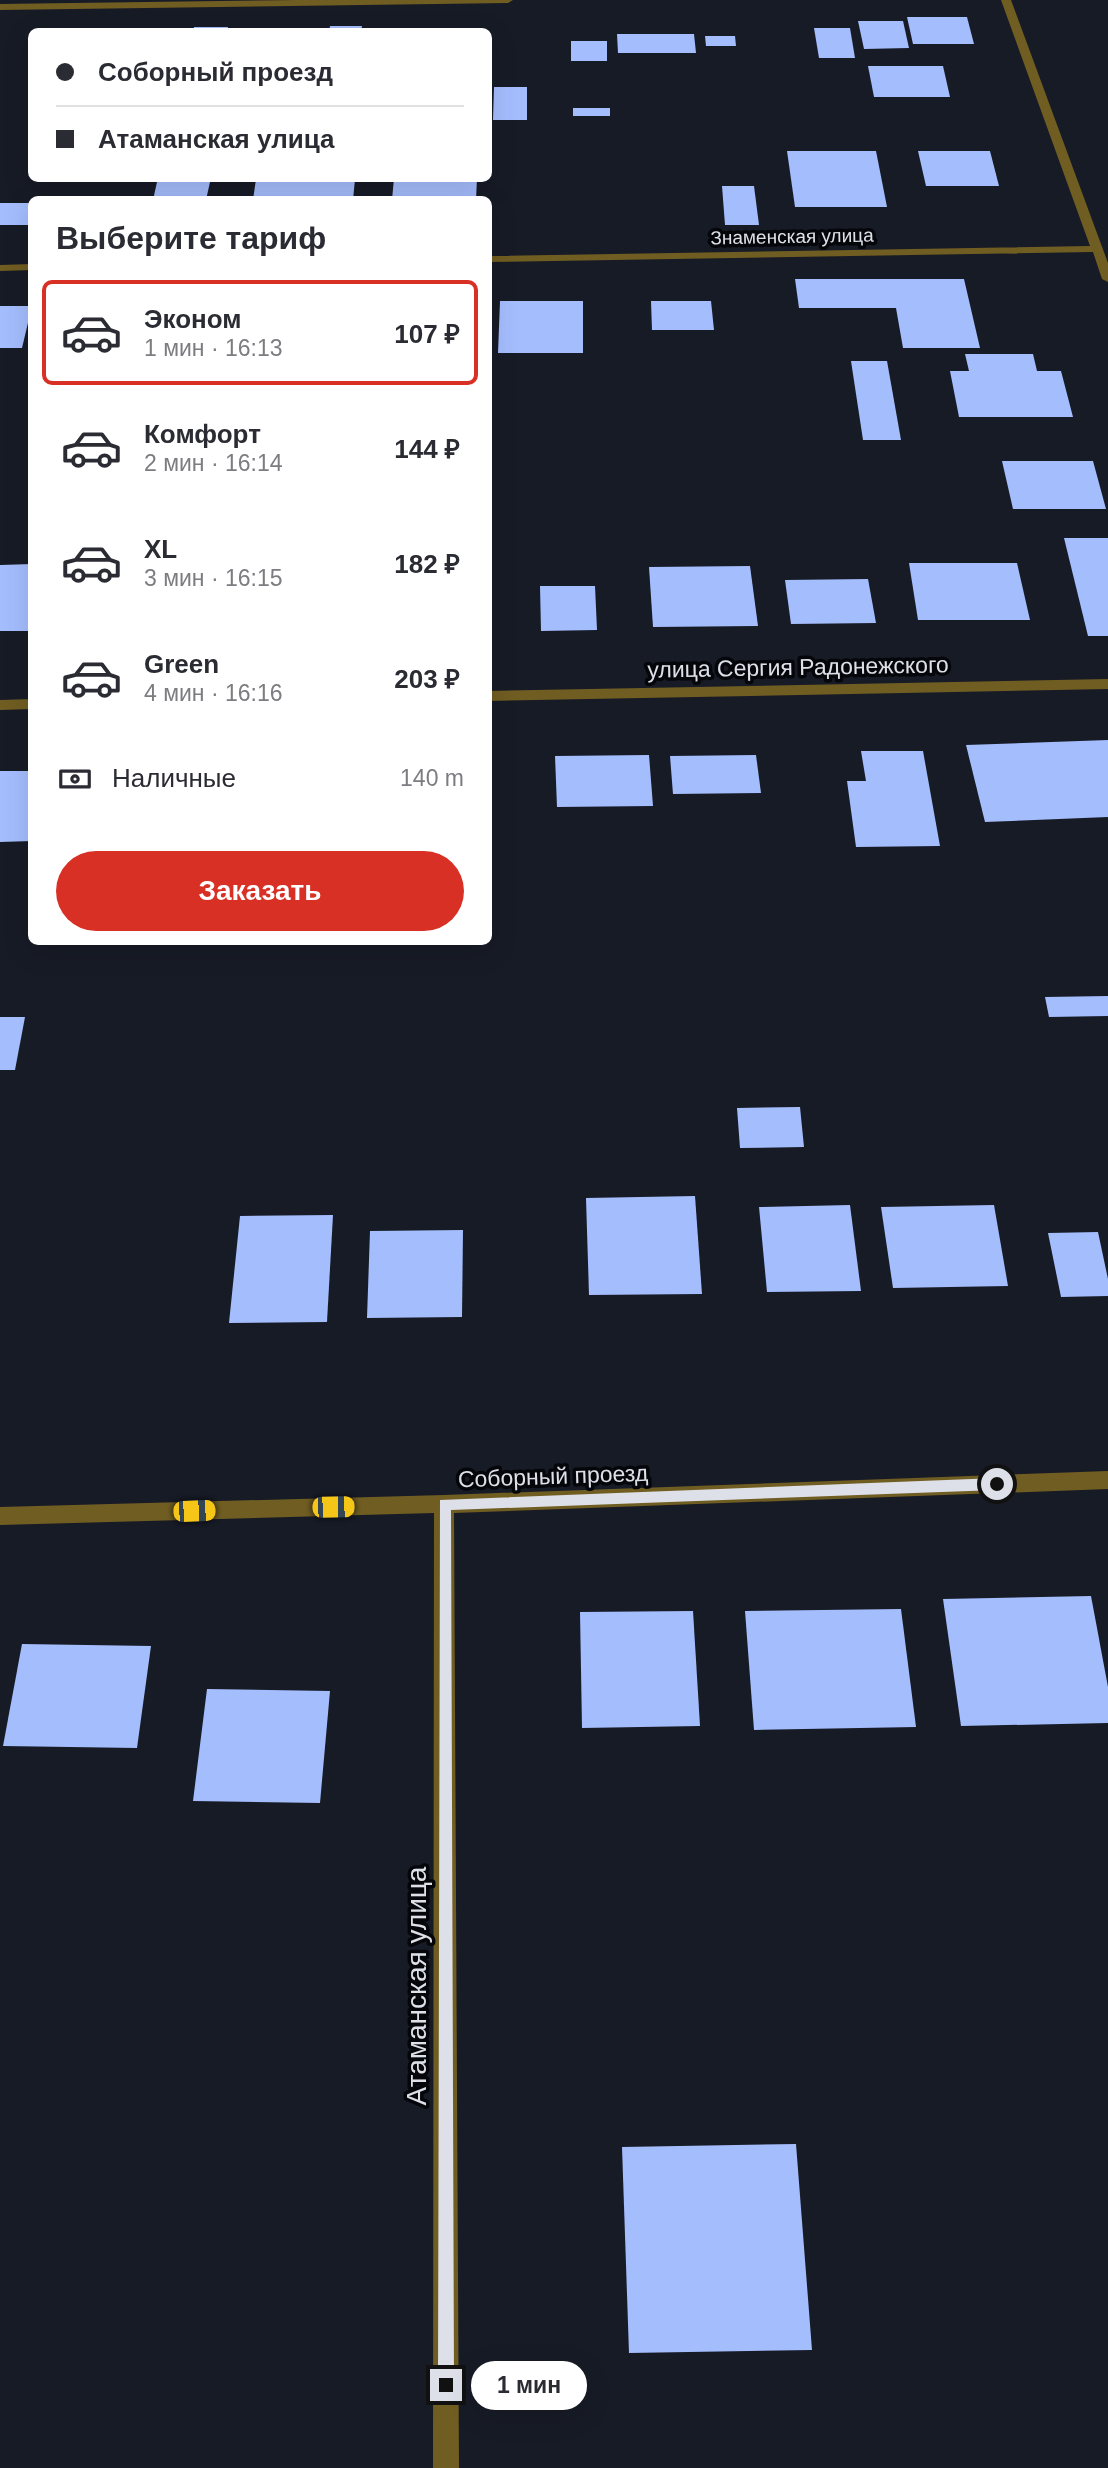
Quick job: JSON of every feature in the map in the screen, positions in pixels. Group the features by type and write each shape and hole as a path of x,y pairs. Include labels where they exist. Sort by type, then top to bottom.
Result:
{"street":[{"path":"0,7 508,0"},
{"path":"1006,0 1108,279"},
{"name":"Знаменская улица","path":"492,259 1097,248"},
{"path":"0,268 28,267"},
{"name":"улица Сергия Радонежского","path":"492,695 1108,684"},
{"path":"0,705 28,704"},
{"name":"Соборный проезд","path":"0,1517 1108,1480"},
{"name":"Атаманская улица","path":"444,1504 446,2468"}],"building":[{"path":"907,17 967,17 974,44 913,44"},
{"path":"858,21 903,21 909,48 864,49"},
{"path":"330,26 362,26 362,28"},
{"path":"194,27 228,27 228,28"},
{"path":"814,28 850,28 855,58 819,58"},
{"path":"617,34 694,34 696,53 618,53"},
{"path":"705,36 735,36 736,46 706,46"},
{"path":"571,41 607,41 607,61 571,61"},
{"path":"868,66 943,66 950,97 874,97"},
{"path":"494,87 527,87 527,120 493,120"},
{"path":"573,108 610,108 610,116 573,116"},
{"path":"787,151 876,151 887,207 795,207"},
{"path":"918,151 990,151 999,186 926,186"},
{"path":"157,182 210,182 207,196 154,196"},
{"path":"256,182 355,182 353,196 254,196"},
{"path":"394,182 477,182 476,196 392,196"},
{"path":"722,186 754,186 759,225 725,225"},
{"path":"0,203 28,203 28,225 0,225"},
{"path":"795,279 964,279 980,348 903,348 896,308 799,308"},
{"path":"500,301 583,301 583,353 498,353"},
{"path":"651,301 711,301 714,330 652,330"},
{"path":"0,306 28,306 28,323 22,348 0,348"},
{"path":"965,354 1033,354 1037,371 1061,371 1073,417 959,417 950,371 969,371"},
{"path":"851,361 887,361 901,440 863,440"},
{"path":"1002,461 1093,461 1106,509 1013,509"},
{"path":"1064,538 1108,538 1108,636 1088,636"},
{"path":"909,563 1017,563 1030,620 918,620"},
{"path":"28,564 28,631 0,631 0,565"},
{"path":"750,566 758,626 653,627 649,567"},
{"path":"868,579 876,623 791,624 785,580"},
{"path":"540,586 595,586 597,630 541,631"},
{"path":"1108,740 1108,817 985,822 966,745"},
{"path":"861,751 923,751 940,846 856,847 847,781 866,781"},
{"path":"649,755 653,806 557,807 555,756"},
{"path":"756,755 761,793 673,794 670,756"},
{"path":"0,771 28,771 28,841 0,842"},
{"path":"1108,996 1108,1016 1049,1017 1045,997"},
{"path":"0,1017 25,1017 15,1070 0,1070"},
{"path":"800,1107 804,1147 740,1148 737,1108"},
{"path":"695,1196 702,1294 589,1295 586,1198"},
{"path":"850,1205 861,1291 767,1292 759,1207"},
{"path":"994,1205 1008,1286 893,1288 881,1207"},
{"path":"333,1215 327,1322 229,1323 240,1216"},
{"path":"463,1230 462,1317 367,1318 370,1231"},
{"path":"1098,1232 1108,1279 1108,1296 1061,1297 1048,1233"},
{"path":"1091,1596 1108,1687 1108,1723 961,1726 943,1599"},
{"path":"901,1609 916,1727 754,1730 745,1611"},
{"path":"693,1611 700,1726 582,1728 580,1612"},
{"path":"22,1644 151,1646 137,1748 3,1746"},
{"path":"207,1689 330,1691 320,1803 193,1801"},
{"path":"796,2144 812,2350 629,2353 622,2147"}],"route":[{"path":"446,2385 444,1504 997,1484"}]}
